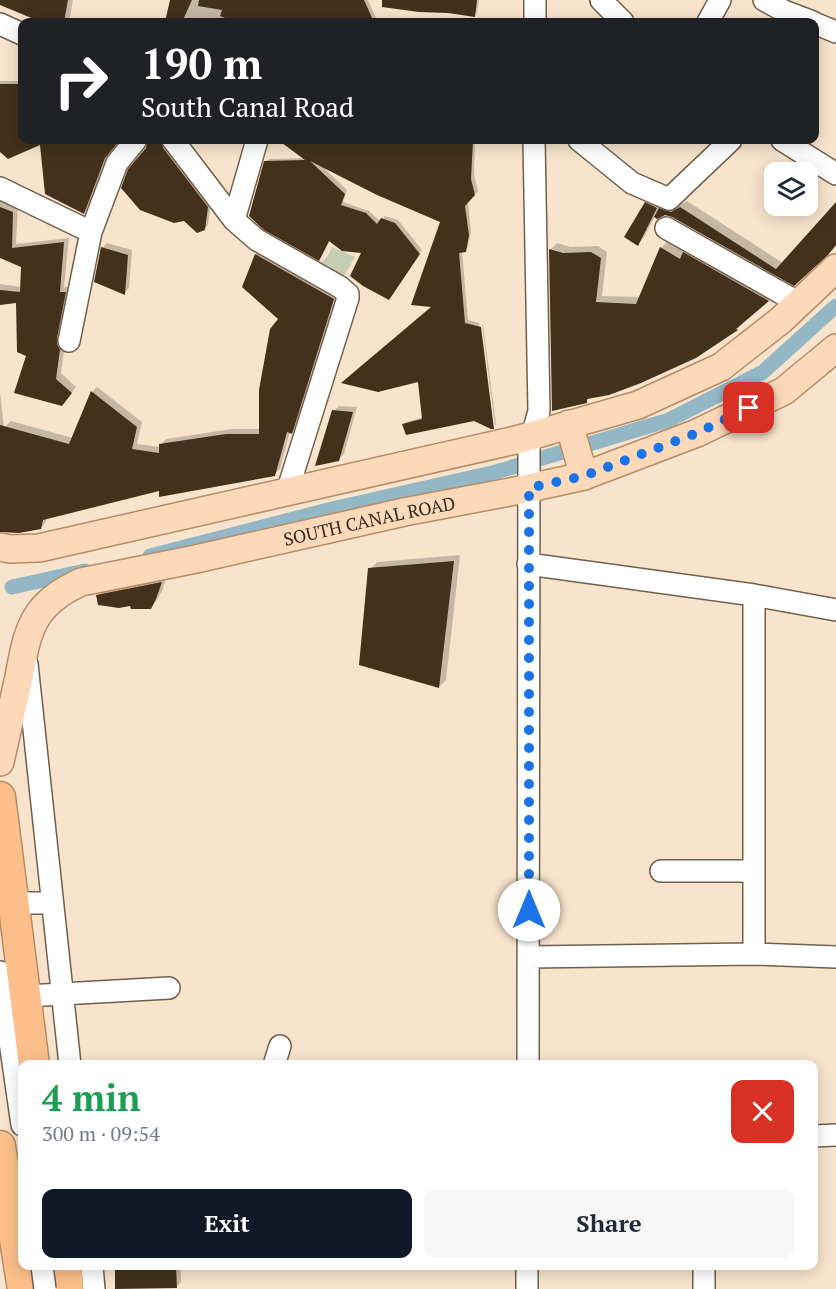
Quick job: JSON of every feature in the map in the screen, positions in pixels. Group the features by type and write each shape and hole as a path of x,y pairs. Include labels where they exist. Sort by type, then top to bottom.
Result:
{"highway":[{"path":"0,797 33,1060"},
{"path":"0,1146 3,1175 18,1223"},
{"path":"66,1270 68,1289"}],"main road":[{"path":"0,547 39,548 185,514 530,441 569,426 638,405 721,367 780,320 836,268"},
{"name":"SOUTH CANAL ROAD","path":"0,762 31,628 48,603 65,590 81,582 583,475 697,433 784,391 836,348"},
{"path":"569,426 583,475"}],"street":[{"path":"535,0 535,18"},
{"path":"601,0 619,18"},
{"path":"710,18 720,0"},
{"path":"764,0 802,18"},
{"path":"0,24 18,32"},
{"path":"819,25 836,32"},
{"path":"69,341 91,232 117,163 133,144"},
{"path":"176,144 234,220 257,240 340,287 348,294 286,492"},
{"path":"234,220 256,144"},
{"path":"528,1060 529,486 530,441 539,411 534,144"},
{"path":"584,144 632,183 669,199 727,144"},
{"path":"788,144 836,174"},
{"path":"0,188 91,232"},
{"path":"666,228 799,303"},
{"path":"528,564 754,595 836,610"},
{"path":"754,595 754,954"},
{"path":"25,648 69,1060"},
{"path":"661,871 754,871"},
{"path":"14,903 52,903"},
{"path":"529,957 754,954 836,957"},
{"path":"0,972 18,1097"},
{"path":"26,996 169,988"},
{"path":"818,1136 836,1135"},
{"path":"92,1270 94,1289"},
{"path":"527,1270 527,1289"},
{"path":"704,1270 704,1289"},
{"path":"33,1271 45,1289"}],"green space":[{"path":"332,247 355,257 342,279 317,266 327,257"}],"building":[{"path":"0,0 68,0 65,18 31,18 0,5"},
{"path":"170,0 192,0 184,18 166,18"},
{"path":"199,0 364,0 372,18 225,18 220,16 222,10 198,6"},
{"path":"382,0 477,0 475,17 382,7"},
{"path":"0,84 18,84 18,144 117,144 105,158 84,214 45,194 40,145 8,159 0,152"},
{"path":"147,144 162,144 208,207 205,230 197,233 184,221 174,223 140,210 121,188 128,169"},
{"path":"283,144 473,144 471,179 475,195 465,206 469,235 466,252 459,253 465,323 481,327 494,429 474,421 406,435 402,424 422,419 418,382 378,392 341,383 431,307 411,305 440,222 377,195 310,161 345,194 341,205 366,213 377,224 381,218 395,223 420,254 389,300 350,276 361,253 342,251 329,241 319,261 264,230 249,216 264,161 305,160"},
{"path":"645,202 657,208 638,246 624,237"},
{"path":"836,202 836,245 794,286 672,217 665,215 657,219 654,217 659,208 671,212 680,207 776,269"},
{"path":"0,207 13,212 12,248 64,242 60,292 66,292 57,338 60,350 56,379 72,393 62,406 14,393 26,356 17,352 16,303 0,305 0,290 20,292 21,267 0,258"},
{"path":"101,247 128,255 125,295 94,282"},
{"path":"660,247 680,259 683,252 769,301 736,329 738,330 696,358 609,395 587,399 587,403 552,411 549,249 563,253 591,252 601,258 596,302 636,304"},
{"path":"255,254 334,299 292,434 287,432 275,476 159,497 159,491 43,520 41,529 19,533 0,532 0,425 69,444 91,391 137,427 132,449 159,453 159,444 226,434 259,434 259,390 270,329 278,319 242,287"},
{"path":"332,410 353,412 339,461 315,466"},
{"path":"454,561 439,688 359,665 368,568"},
{"path":"162,582 151,609 98,605 96,595"},
{"path":"115,1270 176,1270 177,1288 115,1289"}],"waterway":[{"path":"150,556 332,509 496,472 669,420 763,372 836,306"},
{"path":"12,587 85,571"}],"route":[{"path":"529,910 529,488 584,476 697,433 749,408"}]}
